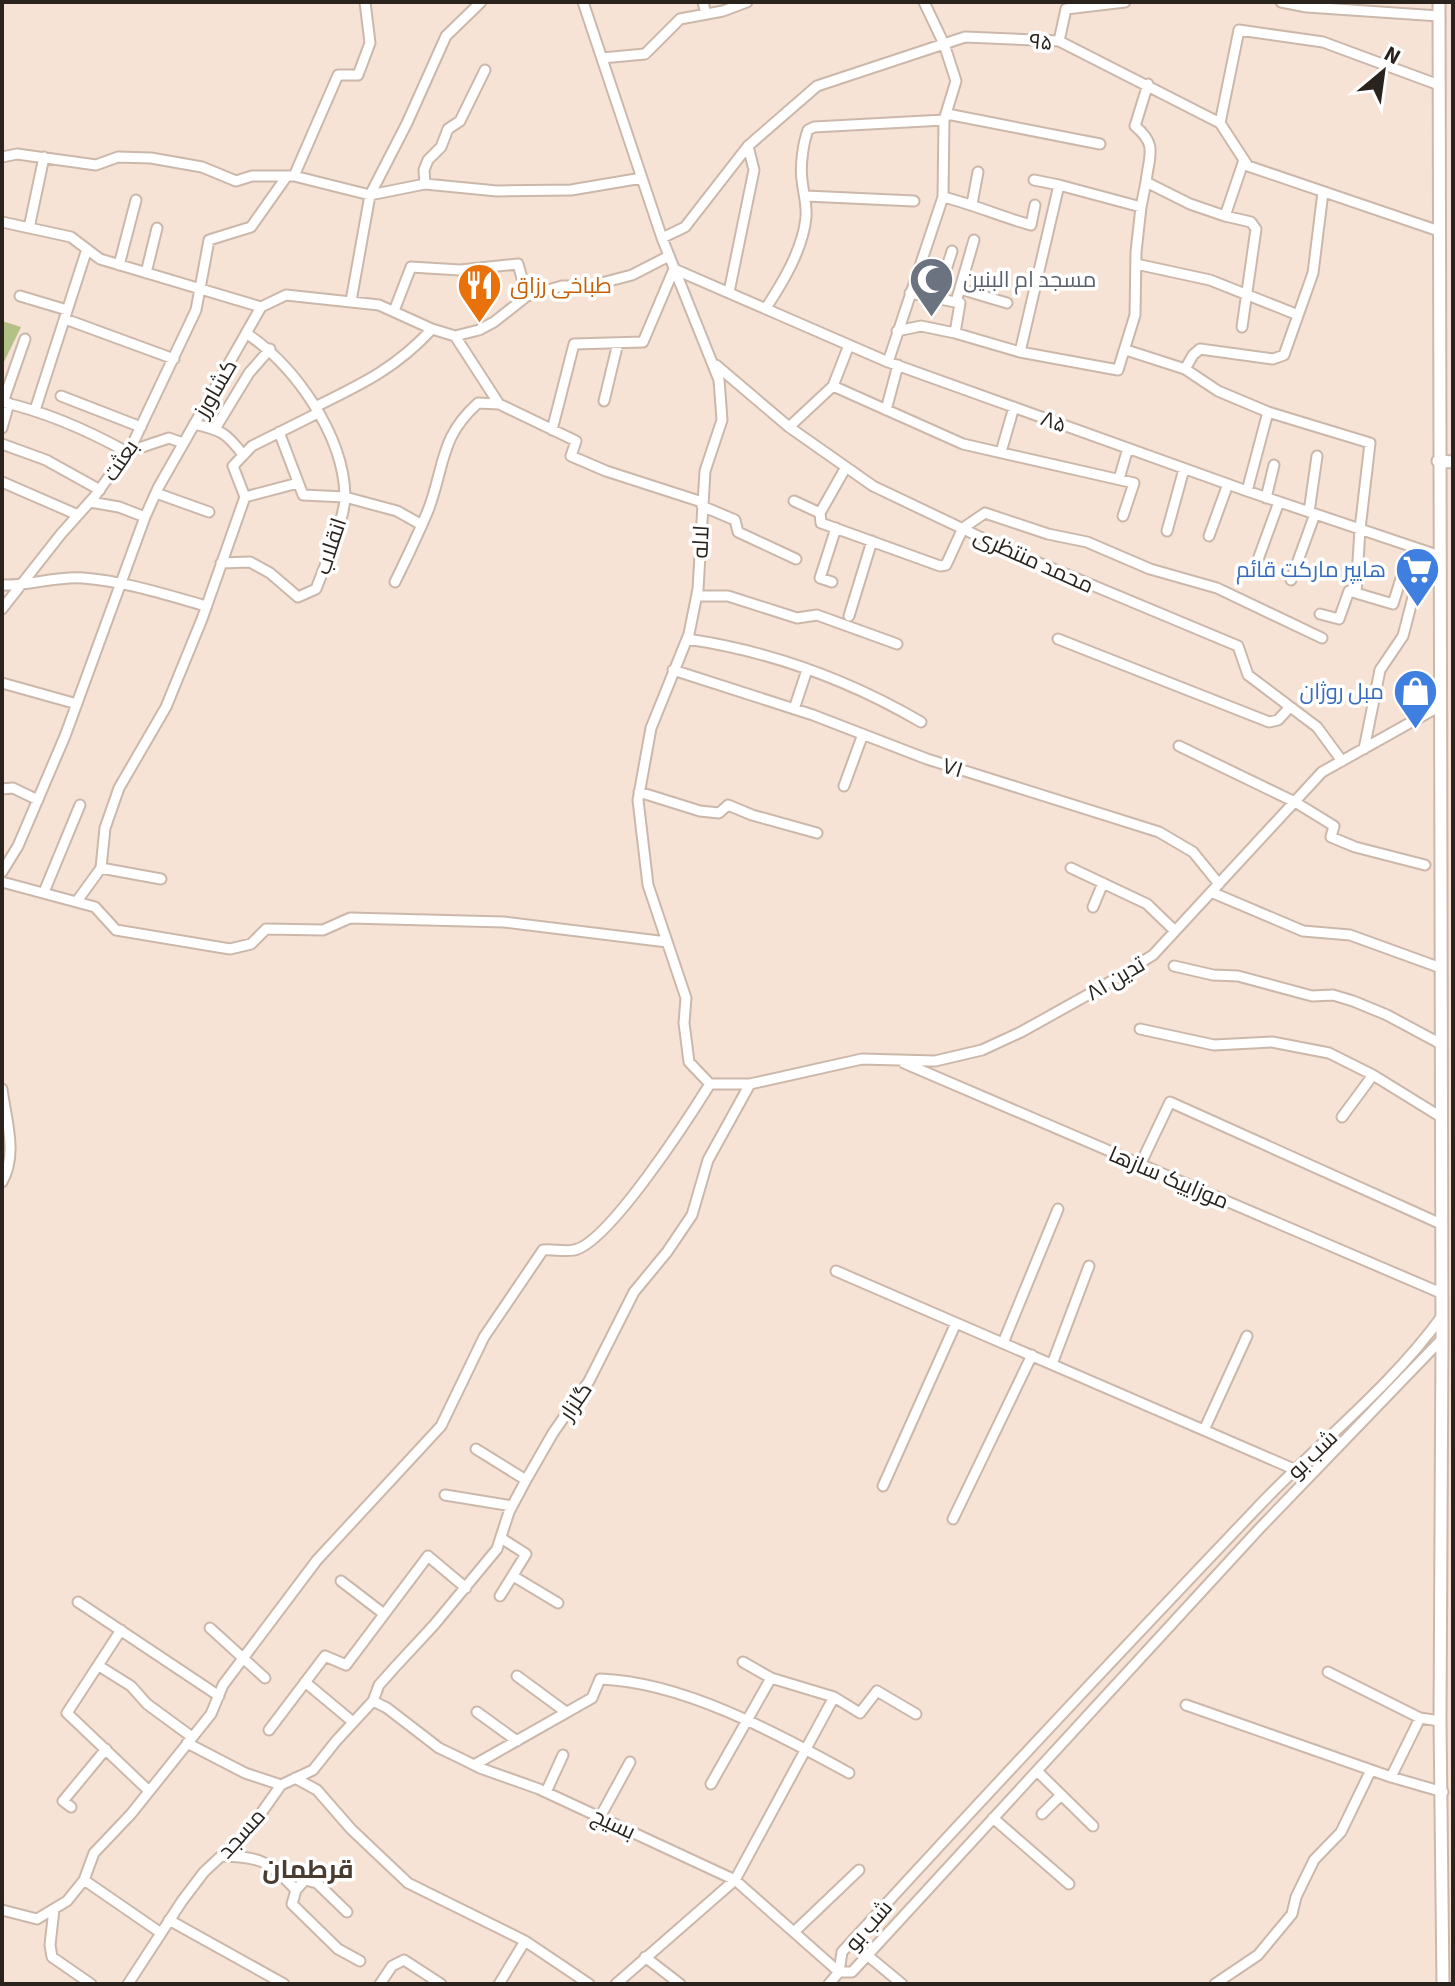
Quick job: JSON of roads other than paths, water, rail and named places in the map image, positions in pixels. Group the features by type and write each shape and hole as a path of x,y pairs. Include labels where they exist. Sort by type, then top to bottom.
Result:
{"main road":[{"path":"1439,2 1441,1117 1447,1156 1441,1224 1440,1721 1448,1965 1443,1984"},
{"path":"1438,461 1453,462"},
{"path":"1438,483 1453,483"}],"street":[{"path":"291,176 338,75 358,75 370,43 365,2"},
{"path":"351,301 370,195 446,36 481,2"},
{"name":"لاله","path":"583,2 662,238 719,380 722,420 705,471 697,596 687,639 651,728 638,800 648,885 686,998 684,1023 689,1062 710,1084"},
{"path":"703,2 706,14"},
{"path":"602,58 645,54 680,19 747,2"},
{"path":"886,410 897,331 943,197 946,117 956,81 944,44 924,2"},
{"path":"1059,41 1066,9 1125,2"},
{"path":"1281,2 1307,7 1439,16"},
{"path":"1220,123 1239,30 1323,42 1439,85"},
{"name":"۹۵","path":"662,238 685,227 748,146 817,86 965,37 1059,41 1220,123 1244,160"},
{"path":"425,184 424,170 428,160 441,147 448,129 460,121 485,70"},
{"path":"897,331 921,326 1020,352 1114,371 1121,367 1135,315 1141,207 1151,144 1149,137 1135,126 1148,84"},
{"path":"766,308 781,285 801,239 806,218 806,196 801,178 805,136 814,127 946,117 1100,144"},
{"path":"729,292 754,170 748,146"},
{"path":"2,157 17,154 96,165 118,157 151,158 202,167 236,181 252,176 291,176 370,195 425,184 497,191 571,190 642,178"},
{"path":"29,228 44,157"},
{"path":"1225,216 1244,160"},
{"path":"1244,160 1248,166 1439,231"},
{"path":"972,204 978,172"},
{"name":"بعثت","path":"2,609 100,490 127,452 196,310 209,240 251,227 291,176"},
{"path":"1034,180 1141,207"},
{"path":"1146,182 1190,204 1255,224 1242,327"},
{"path":"1020,352 1059,185"},
{"path":"1185,369 1200,349 1278,359 1284,355 1313,273 1323,192"},
{"path":"806,196 914,201"},
{"path":"943,197 1031,225 1035,205"},
{"path":"119,265 136,200"},
{"path":"2,222 71,237 100,259 261,307 286,295 379,305 455,336 479,330 494,322 527,296 562,286 590,286 632,275 669,256"},
{"path":"146,273 157,228"},
{"path":"956,302 974,240"},
{"path":"35,410 87,249"},
{"path":"937,298 952,251"},
{"path":"394,311 411,267 460,270 518,264 527,296"},
{"path":"1136,264 1210,280 1298,315"},
{"path":"552,430 574,344 643,342 674,269"},
{"name":"۸۵","path":"674,269 893,364 1266,498 1440,556"},
{"path":"960,289 1007,303"},
{"path":"910,293 960,303 955,333"},
{"path":"20,296 174,359"},
{"name":"کشاورز","path":"2,872 18,846 38,800 156,493 261,307"},
{"path":"77,901 101,868 105,828 119,788 166,707 206,606 245,497 233,466 252,446 375,377 410,353 432,329"},
{"name":"انقلاب","path":"221,563 250,562 270,573 298,597 316,589 345,497 337,451 316,410 270,349 246,333"},
{"path":"455,336 499,404"},
{"path":"2,428 5,402 25,339"},
{"path":"604,401 618,343"},
{"path":"789,427 833,386 849,345"},
{"path":"215,429 249,373 270,349"},
{"path":"1126,350 1185,369 1218,391 1268,412 1370,443 1356,593"},
{"name":"محمد منتظری","path":"713,363 789,427 873,486 1165,617 1238,646 1248,675 1317,727 1342,761"},
{"path":"833,386 963,444 1134,483 1123,516"},
{"path":"61,396 141,427"},
{"path":"5,402 91,432 127,452 169,438 183,443"},
{"path":"395,582 439,480 447,440 461,418 478,403 499,404 576,441 571,456 702,504 735,520 738,532 796,559"},
{"path":"1001,452 1014,407"},
{"path":"1247,491 1268,412"},
{"path":"194,424 229,435 243,455"},
{"path":"279,432 303,495 345,497 397,511 422,525"},
{"path":"2,444 46,460 100,490"},
{"path":"1119,479 1128,448"},
{"path":"1291,580 1312,513 1317,456"},
{"path":"1266,498 1274,465"},
{"path":"846,467 820,513 821,523 943,566 963,528 985,513 1048,534 1087,542 1150,569 1217,588 1322,638"},
{"path":"1167,531 1184,469"},
{"path":"2,482 78,515"},
{"path":"245,497 298,483"},
{"path":"1209,536 1228,484"},
{"path":"156,493 209,512"},
{"path":"794,501 820,513"},
{"path":"90,502 119,507 145,517"},
{"path":"1256,565 1279,502"},
{"path":"832,582 820,578 836,528"},
{"path":"849,616 872,541"},
{"path":"1320,614 1339,619 1349,591 1393,604 1403,572 1417,582 1440,577"},
{"path":"2,585 21,586 50,578 85,578 206,606"},
{"path":"1364,749 1380,670 1403,636 1417,582"},
{"path":"697,596 728,596 797,618 817,615 897,644"},
{"path":"687,639 741,648 807,670 858,689 921,722"},
{"path":"1058,639 1269,722 1278,720 1290,707"},
{"name":"۷۱","path":"673,670 794,709 927,759 1159,832 1193,852 1219,884"},
{"path":"794,709 807,670"},
{"path":"2,683 77,704"},
{"name":"تدین ۸۱","path":"710,1084 750,1084 862,1059 935,1061 982,1050 1008,1038 1153,955 1322,772 1440,706"},
{"path":"844,786 863,734"},
{"path":"1179,746 1295,802 1334,826 1331,837 1355,847 1425,865"},
{"path":"2,789 13,788 38,800"},
{"path":"639,792 710,812 719,813 728,805 817,833"},
{"path":"44,892 80,805"},
{"path":"101,868 161,879"},
{"path":"1071,868 1147,904 1175,931"},
{"path":"2,882 95,907 116,930 230,949 251,944 266,929 323,930 350,918 504,922 667,942"},
{"path":"1093,907 1103,883"},
{"path":"1211,892 1303,931 1350,935 1441,968"},
{"path":"1174,966 1213,975 1238,976 1312,996 1333,995 1387,1015 1441,1044"},
{"path":"1140,1029 1214,1045 1272,1042 1329,1053 1373,1075 1441,1117"},
{"name":"موزاییک سازها","path":"897,1059 1441,1293"},
{"path":"1342,1117 1373,1075"},
{"path":"2,1910 37,1919 67,1901 84,1880 94,1853 131,1814 211,1714 223,1685 317,1560 441,1426 484,1337 543,1250 575,1250 592,1239 670,1148 710,1084"},
{"name":"گلزار","path":"373,1701 379,1685 497,1549 512,1506 553,1433 589,1381 634,1292 692,1215 708,1160 750,1084"},
{"path":"2,1089 11,1150 9,1166 2,1182"},
{"path":"1140,1165 1170,1102 1441,1224"},
{"path":"1003,1343 1058,1209"},
{"path":"1052,1364 1089,1266"},
{"path":"836,1271 1296,1470"},
{"name":"شب بو","path":"1442,1316 1402,1364 1296,1470 996,1784 842,1952 839,1972 852,1972 1259,1529 1442,1339"},
{"path":"883,1486 956,1323"},
{"path":"1204,1430 1247,1336"},
{"path":"953,1519 1032,1355"},
{"path":"476,1449 526,1480"},
{"path":"445,1495 512,1506"},
{"path":"500,1596 526,1554 501,1538"},
{"path":"269,1730 325,1656 346,1665 428,1556 466,1588"},
{"path":"513,1576 558,1603"},
{"path":"341,1581 384,1614"},
{"path":"78,1602 219,1696"},
{"path":"210,1628 265,1678"},
{"path":"121,1630 67,1713 149,1791"},
{"path":"743,1662 771,1678 834,1697 860,1713 877,1691 916,1714"},
{"path":"99,1666 131,1686 189,1740 245,1773 281,1785"},
{"path":"1328,1672 1420,1718 1440,1721"},
{"path":"517,1676 566,1712"},
{"path":"711,1784 771,1678"},
{"path":"474,1765 592,1698 600,1679 645,1683 683,1693 806,1749 849,1773"},
{"path":"305,1682 353,1722"},
{"path":"616,1984 735,1880 834,1697"},
{"name":"بسیج","path":"373,1701 387,1708 439,1748 474,1765 546,1792 735,1880 839,1972"},
{"name":"مسجد","path":"128,1984 204,1872 250,1829 281,1785 313,1770 373,1701"},
{"path":"1186,1705 1391,1777 1443,1792"},
{"path":"477,1712 517,1741"},
{"path":"1391,1777 1420,1718"},
{"path":"71,1807 63,1801 106,1749"},
{"path":"546,1792 563,1755"},
{"path":"600,1817 630,1762"},
{"path":"1215,1984 1258,1955 1292,1914 1296,1897 1314,1860 1341,1832 1371,1770"},
{"path":"1037,1771 1093,1826"},
{"path":"295,1778 317,1790 351,1829 408,1883 525,1941 589,1984"},
{"path":"1042,1814 1061,1795"},
{"path":"993,1818 1069,1884"},
{"path":"222,1856 253,1857 275,1868 296,1890"},
{"path":"795,1931 859,1870"},
{"path":"84,1880 161,1933"},
{"path":"347,1912 317,1883 305,1880 296,1890 292,1904 338,1949 360,1961"},
{"path":"54,1909 50,1945 52,1957 91,1984"},
{"path":"169,1920 284,1984"},
{"path":"499,1984 525,1941"},
{"path":"867,1955 902,1984"},
{"path":"645,1957 680,1984"},
{"path":"380,1984 392,1966 404,1960 441,1984"},
{"path":"829,1984 839,1972"}],"place":[{"name":"مسجد ام البنین","path":"932,318"},
{"name":"طباخی رزاق","path":"479,324"},
{"name":"هایپر مارکت قائم","path":"1417,608"},
{"name":"مبل روژان","path":"1415,730"}],"district":[{"name":"قرطمان","path":"308,1869"}]}
